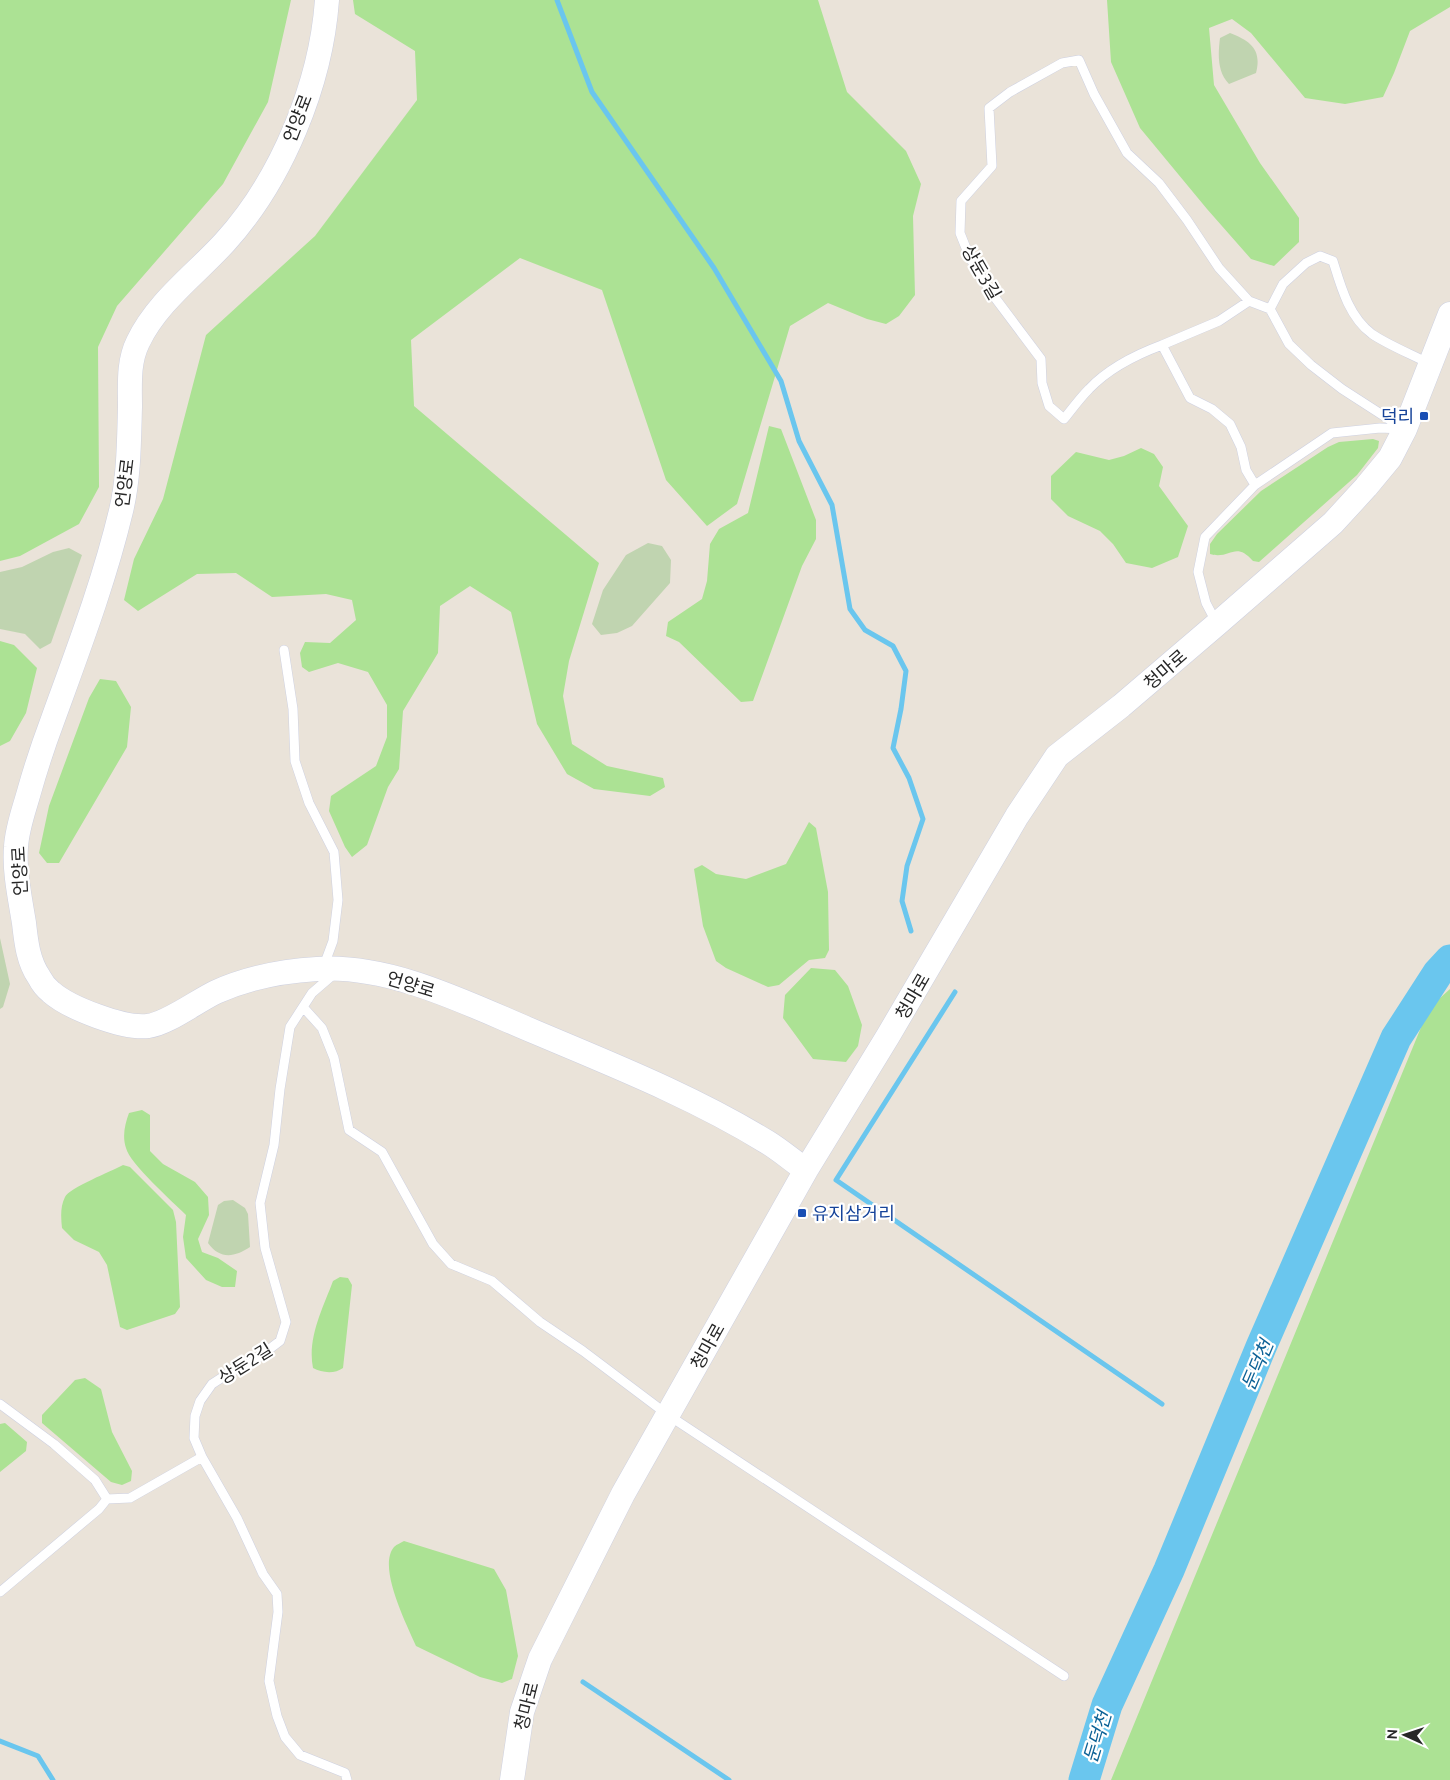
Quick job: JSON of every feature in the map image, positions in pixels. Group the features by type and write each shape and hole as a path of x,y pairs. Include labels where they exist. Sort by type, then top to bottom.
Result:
{"street":[{"name":"언양로","path":"326,0 324,31 302,110 284,151 265,187 247,215 226,240 152,318 140,337 132,356 127,468 122,507 103,580 40,755 19,825 15,851 24,924 31,962 39,978 52,994 103,1019 149,1026 169,1018 220,990 285,972 331,969 358,970 392,977 424,986 610,1064 713,1112 770,1144 806,1170"},
{"name":"청마로","path":"512,1780 522,1712 540,1658 622,1494 806,1170 888,1036 1017,816 1057,756 1121,706 1333,523 1390,458 1405,430 1450,314"}],"lane":[{"name":"상둔3길","path":"1162,345 1136,355 1109,372 1089,389 1064,420 1050,406 1042,384 1041,359 990,291 970,258 960,233 961,202 992,166 989,108 1010,92 1062,63 1079,60 1094,94 1127,153 1159,183 1187,220 1219,268 1249,301 1270,309"},
{"path":"1405,430 1342,390 1311,365 1289,344 1270,309 1283,284 1306,263 1320,256 1333,261 1344,295 1357,318 1372,334 1430,364"},
{"path":"1249,301 1219,321 1162,345 1190,398 1212,409 1230,424 1241,447 1246,470 1255,485"},
{"path":"1217,624 1206,602 1198,572 1205,537 1255,485 1332,433 1380,428 1405,430"},
{"path":"284,650 293,709 295,761 309,803 334,852 338,900 332,942 331,969"},
{"name":"상둔2길","path":"331,969 312,993 290,1028 280,1089 274,1144 260,1203 265,1248 286,1322 280,1341 250,1363 212,1384 200,1401 195,1416 194,1438 202,1457 237,1518 263,1574 277,1594 278,1612 269,1681 277,1716 285,1737 300,1755 345,1772 347,1780"},
{"path":"303,1007 322,1028 334,1058 349,1130 382,1152 433,1244 451,1264 492,1281 540,1322 583,1351 668,1414 1064,1676"},
{"path":"0,1404 54,1444 95,1480 107,1499"},
{"path":"0,1592 99,1509 107,1499 130,1498 202,1457"}],"green space":[{"path":"0,0 291,0 268,102 223,184 117,306 98,347 99,487 79,524 20,556 0,561"},
{"path":"353,0 818,0 847,92 906,151 921,184 913,216 915,295 899,316 886,324 867,319 828,303 790,326 737,504 707,526 666,480 602,290 520,258 411,340 414,406 599,563 569,661 563,696 572,744 607,766 663,778 665,787 650,796 594,789 567,774 537,724 511,612 470,586 440,606 438,653 403,711 399,769 388,787 367,845 352,857 345,847 329,811 331,796 376,766 387,737 387,705 368,672 338,663 309,672 302,667 300,653 305,642 330,643 356,620 352,600 326,594 272,597 236,573 197,574 138,611 124,600 134,559 163,499 206,335 315,236 417,100 415,51 355,14"},
{"path":"1107,0 1450,0 1450,7 1410,31 1383,97 1345,104 1305,98 1251,33 1232,19 1209,28 1214,85 1260,163 1299,218 1299,242 1274,266 1251,259 1140,128 1111,62"},
{"path":"1230,33 1244,39 1253,47 1256,52 1257,65 1256,73 1229,84 1220,68 1219,50 1220,38"},
{"path":"769,426 781,429 816,520 816,539 802,566 753,701 741,702 679,642 666,636 668,622 702,599 707,581 710,544 719,529 748,513"},
{"path":"1373,439 1379,441 1378,448 1357,475 1259,562 1253,561 1247,555 1237,551 1223,555 1210,554 1210,544 1217,534 1261,491 1328,447 1339,442"},
{"path":"1141,448 1154,454 1163,467 1159,486 1188,526 1178,557 1152,568 1126,563 1113,544 1100,531 1068,516 1051,499 1051,476 1076,452 1109,460 1124,456"},
{"path":"648,543 662,546 671,560 670,583 632,626 617,633 601,635 592,624 603,590 626,555"},
{"path":"69,548 82,555 51,643 40,649 25,634 0,629 0,572 22,567 53,552"},
{"path":"0,641 14,645 37,668 26,713 10,741 0,746"},
{"path":"100,679 116,681 131,707 127,747 59,863 47,863 39,853 49,806 89,698"},
{"path":"809,822 816,828 828,892 829,950 825,958 809,960 779,985 768,987 726,968 716,961 703,926 694,869 702,865 716,874 746,879 786,864"},
{"path":"0,938 10,984 3,1007 0,1009"},
{"path":"811,968 835,970 848,986 862,1025 858,1046 846,1062 813,1059 783,1018 785,995"},
{"path":"1450,989 1450,1780 1111,1780 1429,1008"},
{"path":"142,1110 150,1115 150,1151 163,1164 195,1182 208,1197 209,1215 198,1239 202,1252 218,1258 237,1271 235,1287 222,1287 206,1280 186,1258 183,1237 186,1215 143,1173 129,1155 124,1139 126,1121 129,1113"},
{"path":"123,1165 130,1167 173,1210 176,1222 180,1307 175,1314 127,1330 120,1327 107,1265 99,1252 74,1240 62,1228 61,1216 63,1201 68,1193"},
{"path":"233,1200 245,1208 248,1214 250,1247 239,1253 228,1255 218,1252 208,1243 218,1205 224,1201"},
{"path":"340,1277 348,1278 352,1285 343,1368 332,1372 324,1372 313,1368 312,1346 314,1334 333,1281"},
{"path":"85,1378 101,1389 112,1432 132,1471 131,1481 122,1485 111,1482 42,1423 42,1415 75,1380"},
{"path":"5,1423 27,1442 26,1451 0,1472 0,1424"},
{"path":"404,1541 494,1569 506,1590 518,1656 512,1679 502,1683 480,1677 416,1646 395,1596 389,1568 390,1556 394,1547"}],"waterway":[{"path":"557,0 592,92 714,268 781,381 799,441 832,505 850,609 865,630 893,646 906,671 893,748 909,778 923,819 907,866 902,901 911,931"},
{"name":"둔덕천","path":"1084,1780 1107,1705 1169,1570 1261,1347 1396,1038 1438,973 1450,960"},
{"path":"955,992 836,1180 1162,1404"},
{"path":"583,1682 729,1780"},
{"path":"0,1741 38,1756 53,1780"}],"place":[{"name":"덕리","path":"1424,416"},
{"name":"유지삼거리","path":"802,1213"}]}
